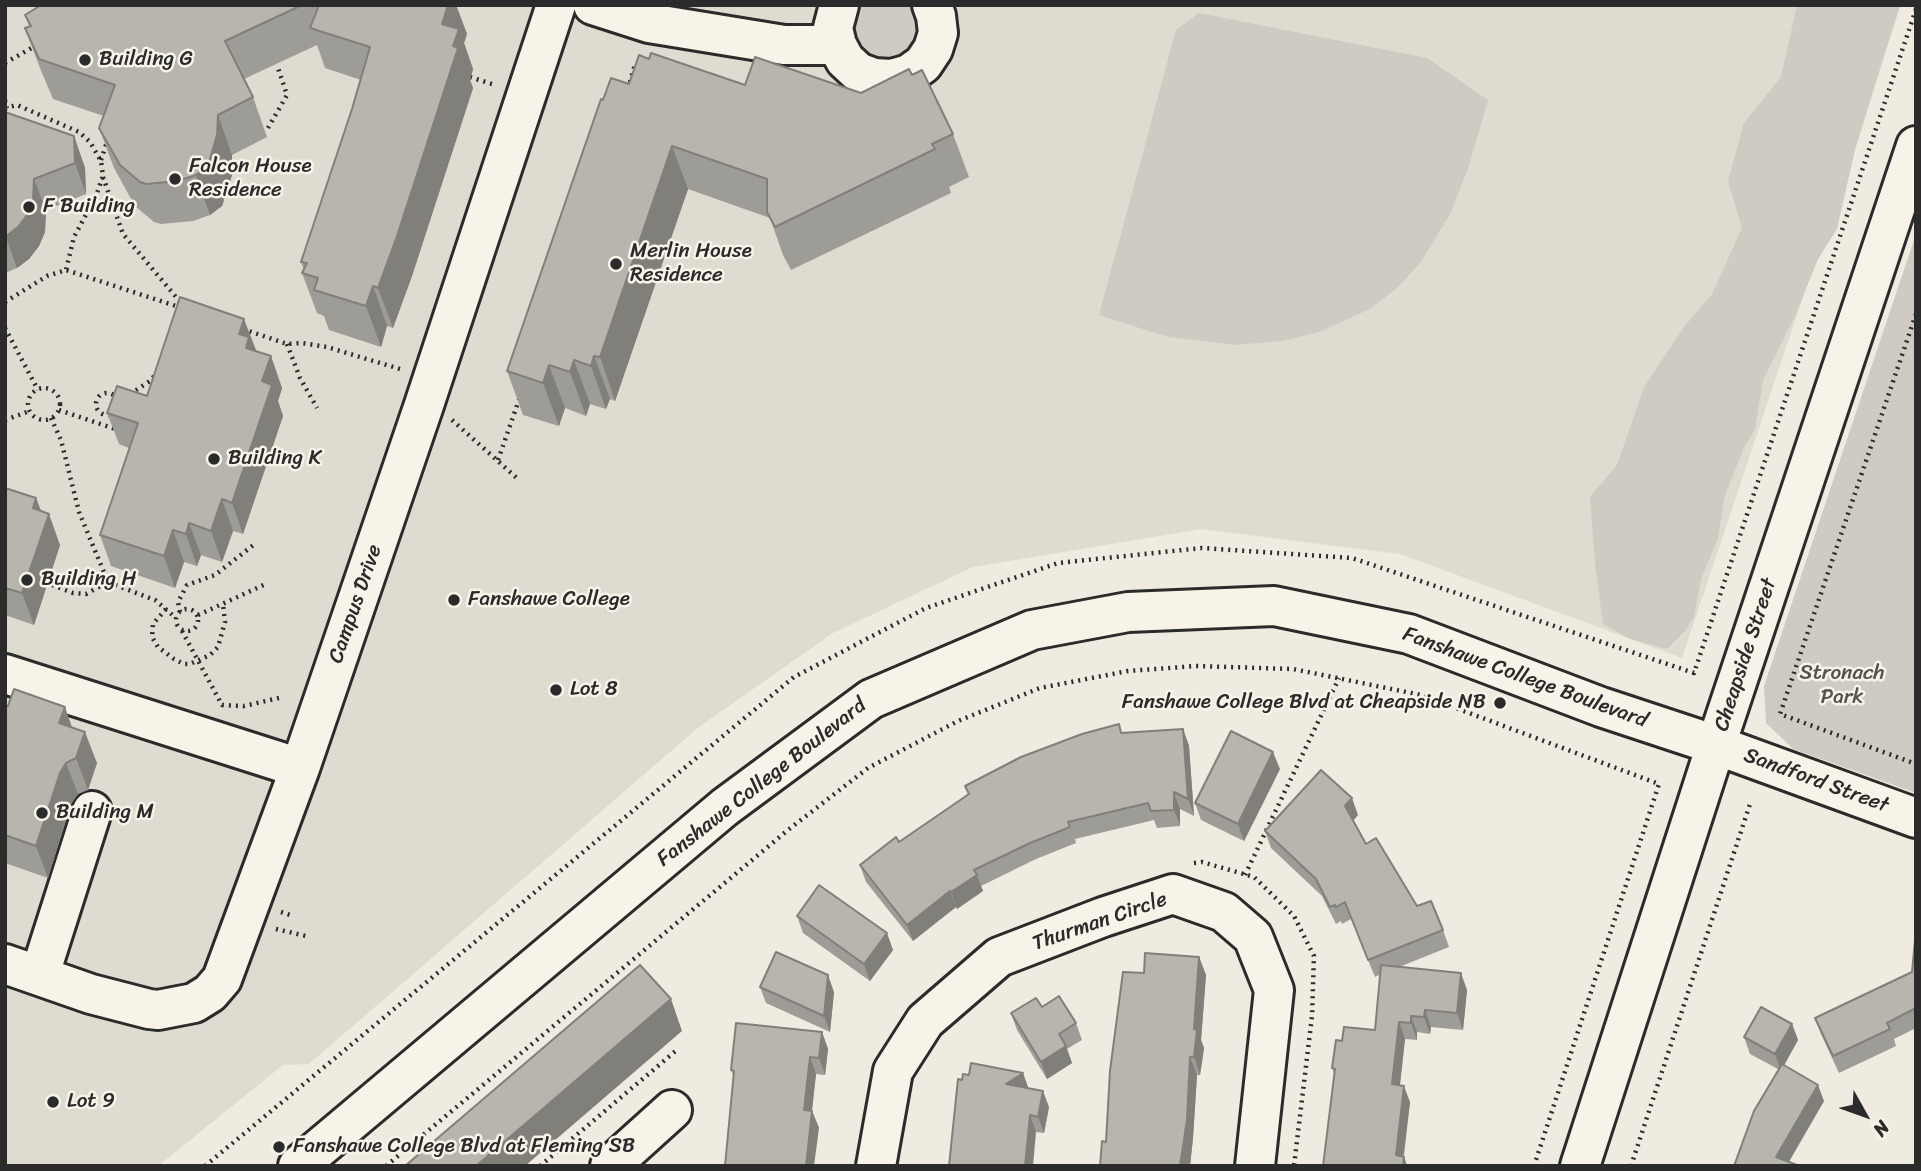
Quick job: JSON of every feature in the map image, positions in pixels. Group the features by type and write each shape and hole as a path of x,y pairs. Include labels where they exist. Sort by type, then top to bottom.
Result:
{"street":[{"name":"Campus Drive","path":"22,969 91,994 158,1010 194,1003 210,993 222,979 300,768 556,5"},
{"path":"593,5 649,23 784,45 836,45"},
{"path":"839,5 833,28 836,45 845,60 858,72 874,78 892,79 909,74 923,64 933,49 938,33 932,5"},
{"name":"Cheapside Street","path":"1580,1166 1716,745 1916,146"},
{"name":"Fanshawe College Boulevard","path":"298,1166 725,807 860,707 871,699 1032,630 1128,612 1274,606 1409,634 1601,707 1716,745"},
{"path":"5,674 300,768"},
{"name":"Sandford Street","path":"1716,745 1916,818"},
{"path":"22,969 92,811"},
{"name":"Thurman Circle","path":"876,1166 893,1071 925,1021 999,957 1103,917 1173,894 1224,912 1253,937 1274,990 1255,1166"},
{"path":"610,1166 672,1110"}],"path":[{"path":"5,63 38,44"},
{"path":"625,98 635,64"},
{"path":"268,128 287,95 278,68"},
{"path":"470,78 496,86"},
{"path":"5,100 6,108 18,105 79,132 90,142 101,161 103,176 123,234 187,310 66,270 47,276 5,302"},
{"path":"101,161 108,138"},
{"path":"66,270 74,237 96,196 103,176"},
{"path":"1916,314 1780,714 1916,764"},
{"path":"237,327 287,344 327,346 401,370"},
{"path":"5,328 38,390"},
{"path":"287,344 300,378 317,408"},
{"path":"117,398 118,408 114,414 100,414 96,400 101,395 108,393 117,398 133,393 150,381 157,372"},
{"path":"498,460 523,388"},
{"path":"50,389 57,394 60,401 59,410 51,418 39,420 28,407 29,399 38,390 50,389"},
{"path":"59,410 119,430"},
{"path":"5,420 30,411"},
{"path":"446,415 519,480"},
{"path":"51,418 61,440 79,512 108,582 155,600 176,618 177,625 200,661 222,705 244,706 283,697"},
{"path":"180,612 178,601 187,585 215,575 256,542"},
{"path":"52,585 73,593 86,594 108,582"},
{"path":"198,615 268,583"},
{"path":"166,609 153,624 152,637 158,647 184,664 200,661 218,647 225,622 223,604"},
{"path":"176,618 186,609 193,610 198,615 199,622 195,628 189,632 182,631"},
{"path":"386,1166 788,830 868,768 958,721 1040,688 1128,671 1196,666 1293,669 1421,695 1659,784 1534,1166"},
{"path":"1245,874 1339,678"},
{"path":"1631,1166 1750,804"},
{"path":"1188,864 1202,862 1254,877 1294,916 1314,956 1312,1016 1294,1166"},
{"path":"274,929 306,936"},
{"path":"540,1166 678,1049"}],"shaded area":[{"name":"Fanshawe College","path":"5,5 1901,5 1682,658 1400,554 1201,529 973,567 833,633 699,727 309,1064 283,1065 158,1166 5,1166"}],"green space":[{"path":"855,5 917,5 923,17 914,55 877,65 850,41"},
{"path":"1797,5 1900,5 1855,150 1837,229 1818,259 1795,316 1763,380 1755,429 1744,448 1725,495 1718,538 1701,579 1694,617 1686,630 1667,649 1630,639 1603,624 1590,497 1617,465 1644,387 1684,327 1712,294 1742,228 1728,181 1744,123 1781,77"},
{"path":"1199,13 1427,58 1488,100 1469,166 1450,214 1420,263 1397,288 1370,309 1319,332 1282,341 1236,345 1168,337 1099,315 1176,30"},
{"name":"Stronach Park","path":"1916,234 1916,793 1793,749 1766,723 1764,686"}],"building":[{"path":"41,5 302,5 225,41 253,97 218,115 217,135 208,166 196,175 178,181 146,184 120,165 99,128 115,85 39,59 25,28 31,26 25,15"},
{"path":"319,5 448,5 442,24 459,29 453,46 458,48 397,236 378,288 373,286 366,306 314,290 318,278 302,273 307,263 301,262 370,47 310,28"},
{"path":"651,53 745,85 755,57 861,93 909,69 912,75 922,70 953,134 932,144 935,149 775,227 767,212 767,179 672,146 600,357 594,356 591,366 574,360 570,372 549,365 543,383 507,371 601,99 603,100 611,78 629,84 639,55 649,59"},
{"path":"5,112 74,136 75,163 34,179 33,200 27,215 18,227 5,237"},
{"name":"Building K","path":"180,297 244,319 239,334 249,337 246,348 271,356 262,381 272,385 232,503 222,499 211,531 189,523 186,534 173,530 164,556 100,535 138,423 107,413 117,386 147,396"},
{"path":"5,488 36,498 33,508 49,514 22,593 5,588"},
{"path":"14,689 65,707 59,723 85,732 76,758 66,763 60,773 36,846 5,835 5,706 8,706"},
{"path":"1119,724 1121,733 1183,729 1188,799 1174,792 1174,810 1151,811 1148,803 1068,822 1070,827 974,870 977,875 950,891 907,925 860,865 896,837 899,842 969,794 965,786 1021,757 1082,734"},
{"path":"1231,731 1273,752 1238,824 1195,803"},
{"path":"1321,770 1352,798 1345,806 1366,844 1376,838 1417,906 1431,901 1443,930 1368,960 1345,902 1330,907 1316,879 1265,831"},
{"path":"819,885 887,933 864,964 797,916"},
{"path":"1915,940 1916,1008 1887,1023 1890,1029 1833,1056 1815,1018 1912,972"},
{"path":"776,952 828,975 824,1016 760,987"},
{"path":"1145,953 1199,957 1194,1029 1197,1030 1194,1057 1190,1057 1187,1120 1180,1166 1100,1166 1102,1141 1106,1142 1110,1071 1123,972 1144,973"},
{"path":"640,965 671,999 476,1166 405,1166"},
{"path":"1381,965 1461,973 1457,1013 1425,1010 1424,1017 1411,1016 1411,1023 1399,1022 1392,1084 1404,1086 1396,1155 1404,1157 1403,1166 1323,1166 1336,1040 1342,1041 1344,1027 1375,1030"},
{"path":"1059,996 1076,1023 1059,1034 1066,1046 1041,1062 1011,1013 1036,998 1042,1007"},
{"path":"1761,1007 1792,1024 1775,1054 1744,1037"},
{"path":"736,1023 822,1032 819,1058 810,1057 804,1110 812,1111 806,1166 725,1166"},
{"path":"971,1063 1023,1073 1006,1084 1043,1091 1038,1117 1030,1115 1025,1166 949,1166 958,1079 962,1080 963,1074 969,1075"},
{"path":"1782,1064 1818,1085 1776,1157 1797,1166 1734,1166 1754,1111"}],"place":[{"name":"Building G","path":"85,60"},
{"name":"Falcon House Residence","path":"175,179"},
{"name":"F Building","path":"29,207"},
{"name":"Merlin House Residence","path":"616,264"},
{"name":"Building K","path":"214,459"},
{"name":"Building H","path":"27,580"},
{"name":"Fanshawe College","path":"454,600"},
{"name":"Lot 8","path":"556,690"},
{"name":"Fanshawe College Blvd at Cheapside NB","path":"1500,703"},
{"name":"Building M","path":"42,813"},
{"name":"Lot 9","path":"53,1102"},
{"name":"Fanshawe College Blvd at Fleming SB","path":"279,1147"}]}
